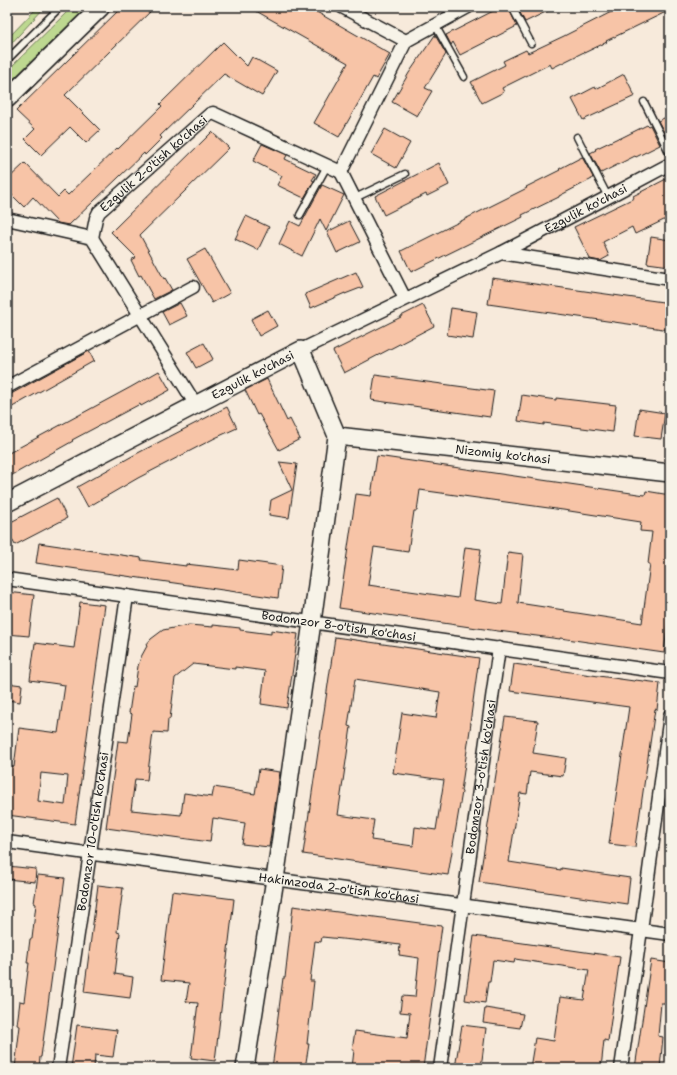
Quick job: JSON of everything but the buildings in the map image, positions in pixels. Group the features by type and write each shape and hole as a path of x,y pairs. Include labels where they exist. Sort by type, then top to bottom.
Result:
{"street":[{"path":"7,99 101,7"},
{"path":"342,7 406,41"},
{"path":"405,299 341,172 406,41 468,7"},
{"name":"Ezgulik 2-o'tish ko'chasi","path":"92,238 96,218 99,212 210,114 213,113 341,172"},
{"name":"Ezgulik ko'chasi","path":"7,503 196,406 301,350 501,253 670,164"},
{"path":"7,219 92,238 196,406"},
{"path":"501,253 670,279"},
{"path":"7,387 193,287"},
{"path":"245,1068 275,879 312,622 336,436 301,350"},
{"name":"Nizomiy ko'chasi","path":"336,436 670,473"},
{"name":"Bodomzor 8-o'tish ko'chasi","path":"7,579 670,673"},
{"name":"Bodomzor 10-o'tish ko'chasi","path":"58,1068 127,596"},
{"name":"Bodomzor 3-o'tish ko'chasi","path":"440,1068 499,648"},
{"path":"621,1068 670,715"},
{"name":"Hakimzoda 2-o'tish ko'chasi","path":"7,842 670,934"}],"lane":[{"path":"7,60 60,7"},
{"path":"512,7 531,43"},
{"path":"436,25 464,77"},
{"path":"644,102 670,154"},
{"path":"577,137 608,197"},
{"path":"300,215 327,166"},
{"path":"355,198 405,174"}],"green space":[{"path":"38,7 45,7 7,48 7,39"},
{"path":"72,7 87,7 7,85 7,71"}]}
